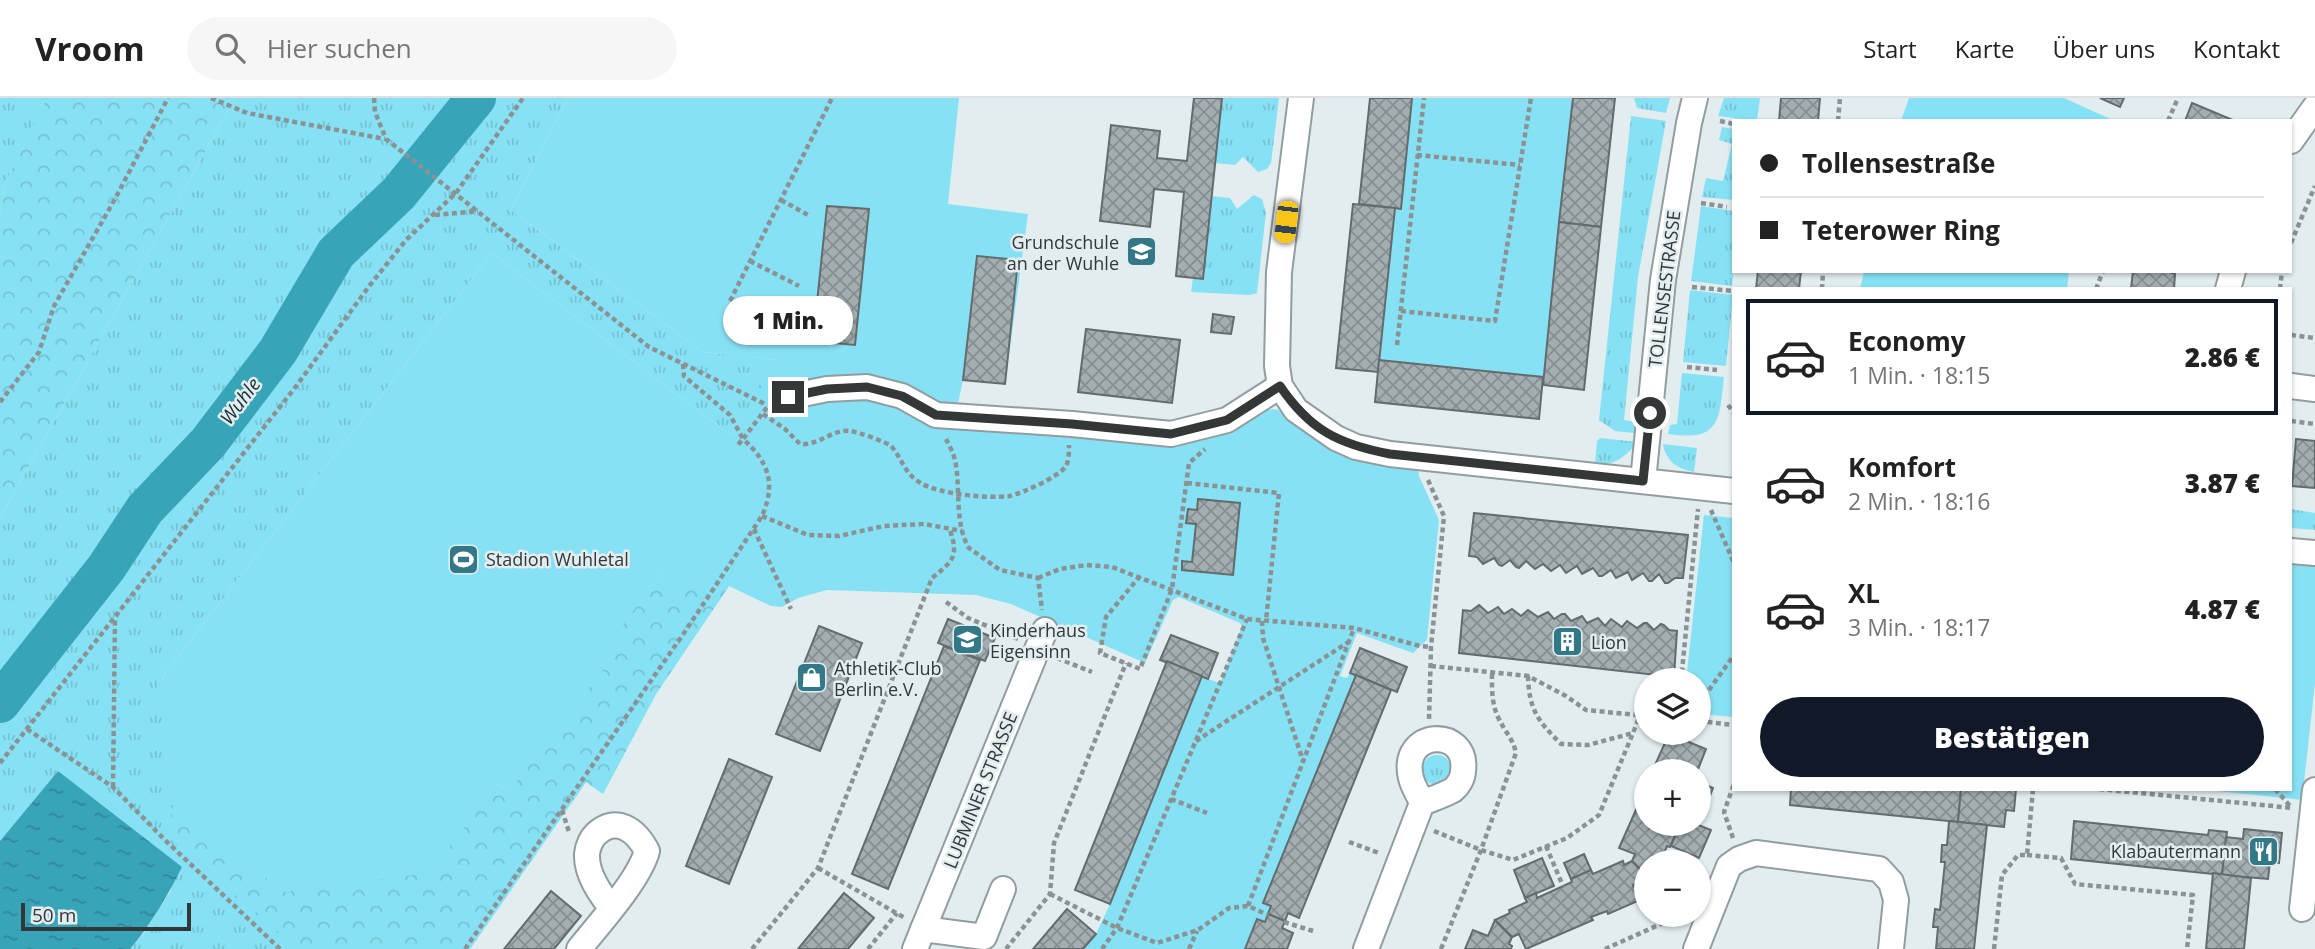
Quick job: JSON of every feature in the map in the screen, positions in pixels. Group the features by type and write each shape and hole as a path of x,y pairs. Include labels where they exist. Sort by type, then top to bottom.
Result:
{"street":[{"path":"1301,98 1279,272 1277,366 1280,386 1296,410 1336,438 1356,447 1419,457 1732,491"},
{"name":"TOLLENSESTRASSE","path":"1643,481 1663,280 1695,98"},
{"path":"2292,140 2315,106 2302,98"},
{"path":"778,401 827,389 867,387 902,396 936,415 1171,434 1219,422 1244,411 1266,392 1280,386"},
{"path":"2292,386 2315,389"},
{"path":"2292,551 2315,553"},
{"name":"LUBMINER STRASSE","path":"919,939 1045,630"},
{"path":"1366,949 1418,813 1410,760 1417,746 1428,739 1448,740 1458,748 1464,761 1463,776 1454,789 1418,813"},
{"path":"2307,894 2315,789"},
{"path":"1696,949 1729,866 1756,853 1879,869 1891,882 1896,900 1891,949"},
{"path":"919,939 984,937 1003,889"},
{"path":"579,949 611,908"}],"path":[{"path":"0,402 39,352 54,306 168,98"},
{"path":"211,98 247,113 386,139 649,347 683,364 778,401 763,414 737,446"},
{"path":"374,98 375,112 386,139"},
{"path":"0,763 294,389 377,276 406,240 456,193 523,98"},
{"path":"730,300 832,98"},
{"path":"1397,345 1423,98"},
{"path":"1401,311 1495,321 1531,98"},
{"path":"1838,119 1840,98"},
{"path":"2169,119 2178,98"},
{"path":"1720,121 1732,124"},
{"path":"1418,155 1520,165"},
{"path":"2292,241 2315,186"},
{"path":"781,200 808,215"},
{"path":"1701,203 1727,207"},
{"path":"434,215 478,211"},
{"path":"750,261 799,286"},
{"path":"1692,287 1732,291"},
{"path":"2292,335 2315,338"},
{"path":"465,949 754,528 769,499 771,483 764,464 743,439 730,415 684,376 683,364"},
{"path":"1687,367 1717,370"},
{"path":"1728,405 1732,410"},
{"path":"763,414 785,429 800,444 809,445 829,435 850,430 890,446 905,470 918,482 932,489 996,497 1012,495 1056,476 1067,465 1072,424"},
{"path":"936,415 955,457 962,531 970,548 1000,570 1038,578 1060,569 1086,565 1112,567 1247,619 1354,628 1431,647"},
{"path":"2292,421 2315,424"},
{"path":"1140,576 1107,617 1100,653 1140,669 1172,589 1189,463 1217,437 1219,422"},
{"path":"1419,457 1444,516 1431,647 1428,739"},
{"path":"1187,483 1279,494 1263,638 1303,762"},
{"path":"1701,487 1732,558"},
{"path":"1682,668 1701,487"},
{"path":"761,516 808,535 839,537 884,526 924,524 962,531"},
{"path":"754,528 791,609"},
{"path":"752,949 818,868 932,578 949,564 955,554 956,547 950,530"},
{"path":"1038,578 1045,630"},
{"path":"113,787 115,615"},
{"path":"1102,949 1117,928 1247,619"},
{"path":"1248,906 1354,628"},
{"path":"1195,742 1350,641"},
{"path":"1711,687 1732,658"},
{"path":"1006,949 1050,894 1054,843 1126,663"},
{"path":"1431,666 1528,676 1586,710 1634,714"},
{"path":"1441,949 1516,753 1514,741 1498,718 1495,708 1492,697 1492,671"},
{"path":"1528,676 1529,699 1540,723 1561,744 1588,745 1633,733"},
{"path":"1711,722 1732,724"},
{"path":"27,729 113,787 280,949"},
{"path":"1418,813 1481,850 1513,860 1567,838 1599,815 1633,733"},
{"path":"1724,812 1732,790"},
{"path":"2027,855 2033,791"},
{"path":"2119,791 2293,808 2277,791"},
{"path":"1171,799 1207,813"},
{"path":"1349,842 1399,861"},
{"path":"1546,846 1563,886"},
{"path":"1994,949 2002,875 2018,855 2061,858 2075,884 2193,895 2187,949"},
{"path":"818,868 897,914 919,939"},
{"path":"1050,894 1117,928 1157,943 1198,930 1229,908 1248,906 1268,915"},
{"path":"868,949 897,914"},
{"path":"1284,922 1313,931"},
{"path":"1605,949 1654,927"},
{"path":"1189,949 1198,930"},
{"path":"1157,943 1160,949"}],"green space":[{"path":"0,98 48,98 5,183 0,219"},
{"path":"47,98 235,98 0,518 0,219 5,183"},
{"path":"235,98 568,98 511,210 703,352 780,360 730,435 492,253 166,672 159,687 509,791 630,634 729,586 656,694 603,794 586,782 470,949 130,949 143,934 171,890 58,771 0,841 0,518"},
{"path":"568,98 959,98 948,204 1028,214 1005,384 963,380 954,422 1163,443 1275,409 1418,468 1439,520 1427,640 1413,653 1357,633 1340,676 1347,678 1350,673 1355,676 1264,903 1271,906 1265,922 1257,919 1245,949 1083,949 1096,934 1110,904 1202,677 1220,683 1242,626 1179,597 1173,600 1145,663 1011,604 976,595 827,590 798,598 782,607 771,606 729,586 662,592 654,586 669,564 621,627 631,634 509,791 498,784 428,873 284,892 173,806 159,687 166,672 492,253 730,435 779,360 703,352 511,210"},
{"path":"1222,98 1279,98 1271,163 1267,169 1258,172 1243,157 1235,165 1215,163"},
{"path":"1412,98 1573,98 1543,377 1379,360 1395,208 1401,208"},
{"path":"1634,98 1670,98 1666,113 1637,108"},
{"path":"1724,98 1760,98 1757,119 1718,116"},
{"path":"1909,98 2064,98 2111,119 1902,119"},
{"path":"1631,116 1666,121 1638,277 1624,420 1635,422 1634,433 1615,431 1599,420"},
{"path":"1722,127 1732,129 1732,144 1719,140"},
{"path":"1732,144 1732,200 1702,197 1706,178 1723,181"},
{"path":"1254,195 1262,199 1266,213 1257,293 1250,295 1191,292 1193,278 1202,279 1211,196 1230,198 1237,209"},
{"path":"1701,206 1732,211 1732,286 1691,281"},
{"path":"1864,273 2069,273 2067,287 1860,287"},
{"path":"1690,290 1732,295 1726,366 1683,362"},
{"path":"1682,373 1724,377 1721,405 1714,425 1698,435 1668,434 1670,425 1677,424"},
{"path":"1600,438 1638,442 1619,459 1608,464 1595,465 1597,441"},
{"path":"1663,444 1697,448 1694,472 1674,464 1667,456"},
{"path":"725,492 729,586 656,694 603,794 586,782 470,949 298,949 247,904 220,884 201,875 186,851 166,836 173,806 284,892 428,873 498,784 509,791 630,634 620,627"},
{"path":"2292,509 2315,513 2315,530 2292,528"},
{"path":"1704,515 1732,518 1732,717 1711,715 1711,668 1687,668"},
{"path":"2292,561 2315,564 2315,683 2302,800 2217,791 2292,791"},
{"path":"1437,755 1448,759 1452,770 1448,781 1437,785 1426,781 1422,770 1426,759"}],"water":[{"path":"58,771 182,867 158,910 130,949 0,949 0,841"}],"building":[{"path":"1194,98 1222,98 1203,279 1176,276 1184,192 1154,189 1150,227 1100,221 1111,125 1160,131 1157,158 1187,161"},
{"path":"1370,98 1412,98 1401,209 1359,204"},
{"path":"1573,98 1615,98 1601,227 1559,222"},
{"path":"1781,98 1820,98 1818,119 1779,119"},
{"path":"2100,98 2124,98 2120,107"},
{"path":"2192,103 2230,119 2186,119"},
{"path":"1353,204 1395,208 1378,372 1336,368"},
{"path":"827,206 869,209 855,345 813,341"},
{"path":"1559,222 1601,227 1584,390 1543,385"},
{"path":"977,256 1018,260 1005,384 963,380"},
{"path":"1758,273 1801,273 1799,287 1756,287"},
{"path":"2133,273 2175,274 2174,287 2131,287"},
{"path":"1213,314 1234,317 1231,334 1211,332"},
{"path":"1086,329 1180,340 1172,403 1078,392"},
{"path":"1379,360 1543,377 1539,419 1375,402"},
{"path":"2296,439 2315,441 2315,488 2292,486"},
{"path":"1198,499 1240,503 1233,575 1182,570 1182,561 1192,562 1196,524 1186,523 1188,509 1197,510"},
{"name":"Lion","path":"1474,513 1688,535 1683,578 1675,578 1665,583 1659,574 1649,581 1643,573 1632,580 1628,572 1616,578 1611,570 1599,576 1593,568 1582,574 1577,566 1566,573 1560,565 1551,571 1543,564 1535,569 1526,561 1519,568 1510,560 1502,566 1499,565 1494,558 1483,564 1477,557 1469,556"},
{"name":"Lion","path":"1479,605 1488,613 1498,607 1504,614 1512,609 1521,616 1528,610 1538,617 1548,612 1554,619 1565,614 1571,621 1582,616 1587,623 1598,618 1605,626 1611,619 1622,627 1627,621 1637,628 1647,623 1654,630 1661,624 1669,630 1677,631 1675,668 1634,668 1634,673 1459,653 1463,610 1471,611"},
{"name":"Kinderhaus Eigensinn","path":"948,619 995,638 985,661 938,643"},
{"path":"819,626 862,643 820,751 776,734"},
{"path":"1171,635 1218,653 1208,679 1160,660"},
{"path":"944,646 980,660 888,889 852,874"},
{"path":"1360,648 1407,667 1397,692 1350,673"},
{"path":"1167,661 1202,676 1110,904 1075,890"},
{"path":"1356,675 1391,690 1299,918 1288,913 1285,921 1268,914 1271,906 1263,903"},
{"path":"1664,745 1696,745 1706,749 1702,759 1658,759"},
{"path":"729,759 772,777 729,884 686,866"},
{"path":"1791,791 1961,791 1958,822 1790,805"},
{"path":"1961,791 2016,791 2014,811 2006,810 2004,827 1958,822"},
{"path":"1634,814 1634,836 1675,836 1670,847 1667,846 1665,850 1634,850 1634,854 1619,848"},
{"path":"1949,821 1987,825 1974,949 1936,949 1938,927 1933,927 1935,909 1940,910 1945,862 1941,862 1942,845 1947,845"},
{"path":"2074,821 2208,835 2209,830 2227,832 2222,875 2071,859"},
{"path":"2244,829 2282,833 2279,863 2270,862 2268,879 2222,875 2226,837 2243,839"},
{"path":"1675,836 1708,836 1702,850 1680,850 1671,846"},
{"path":"1584,854 1591,870 1571,879 1564,863"},
{"path":"1542,858 1554,886 1525,898 1514,870"},
{"path":"1623,861 1624,865 1632,861 1634,903 1608,914 1607,911 1591,917 1593,920 1526,949 1519,934 1512,937 1495,920 1527,902 1525,898 1536,893 1537,898 1591,870 1593,874"},
{"path":"2213,873 2251,878 2244,949 2206,949"},
{"path":"551,891 581,916 554,949 504,949"},
{"path":"844,893 874,918 848,949 798,949"},
{"path":"1067,909 1096,934 1083,949 1033,949"},
{"path":"1268,914 1285,921 1282,928 1293,933 1287,949 1245,949 1257,919 1265,922"},
{"path":"1495,920 1512,937 1509,944 1511,949 1465,949 1473,930 1488,936"}],"waterway":[{"name":"Wuhle","path":"0,703 106,568 145,509 208,443 278,351 336,253 399,193 476,98"}],"place":[{"name":"Grundschule an der Wuhle","path":"1142,252"},
{"name":"Stadion Wuhletal","path":"463,559"},
{"name":"Kinderhaus Eigensinn","path":"967,640"},
{"name":"Lion","path":"1568,642"},
{"name":"Athletik-Club Berlin e.V.","path":"811,678"},
{"name":"Klabautermann","path":"2264,851"}],"route":[{"path":"788,397 827,389 867,387 902,396 936,415 1171,434 1227,420 1244,411 1266,392 1280,386 1296,410 1336,438 1356,447 1390,454 1643,481 1650,413"}]}
